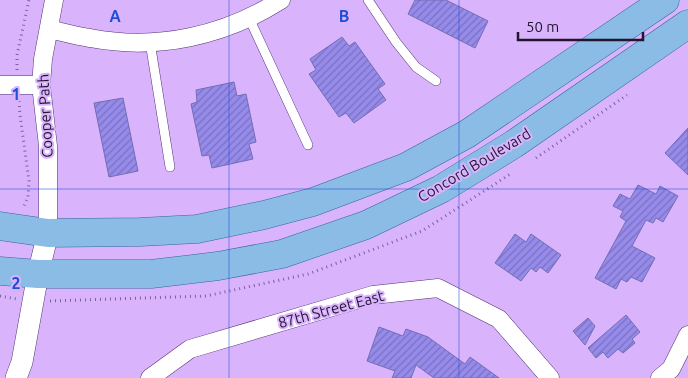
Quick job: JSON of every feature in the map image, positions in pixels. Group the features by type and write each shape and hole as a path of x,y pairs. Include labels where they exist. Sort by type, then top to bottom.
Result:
{"main road":[{"name":"Concord Boulevard","path":"11,219 48,233 197,229 264,215 313,202 397,171 467,134 665,0"},
{"name":"Concord Boulevard","path":"0,270 38,274 151,274 218,266 282,254 366,225 441,189 514,144 688,24"}],"street":[{"name":"Cooper Path","path":"48,233 48,146 41,85 43,59 54,0"},
{"path":"49,29 91,38 118,41 164,41 214,31 266,10 281,0"},
{"path":"0,85 41,85"},
{"path":"16,378 22,362 38,274 48,233"},
{"name":"87th Street East","path":"150,378 190,349 373,295 438,288 499,319 550,378"},
{"path":"660,378 671,369 688,335"}],"lane":[{"path":"368,0 396,42 416,67 436,81"},
{"path":"248,18 308,145"},
{"path":"150,42 170,167"}],"path":[{"path":"11,219 28,198 29,181 20,116 18,55 29,0"}],"building":[{"path":"415,0 446,0 488,21 475,48 408,14"},
{"path":"342,37 349,46 355,42 385,84 378,89 386,100 354,123 346,113 339,117 309,74 316,70 310,59"},
{"path":"234,82 237,96 246,94 256,142 249,144 253,159 212,168 209,155 202,156 191,104 197,102 196,90"},
{"path":"123,98 138,171 109,177 94,103"},
{"path":"688,128 688,175 665,153"},
{"path":"638,185 656,194 660,186 678,196 663,222 656,218 653,223 646,220 632,246 655,258 642,282 631,277 627,282 621,279 616,289 595,278 626,221 620,217 623,211 613,206 620,194 630,199"},
{"path":"515,234 526,242 531,234 561,255 548,273 540,267 536,272 531,268 521,281 495,263"},
{"path":"626,315 640,332 632,339 635,343 623,353 618,349 608,358 603,352 596,358 588,348"},
{"path":"588,318 595,326 585,345 573,331"},
{"path":"379,327 403,336 406,329 428,337 465,364 470,357 499,378 434,378 416,365 411,378 392,378 395,371 367,361"}]}
